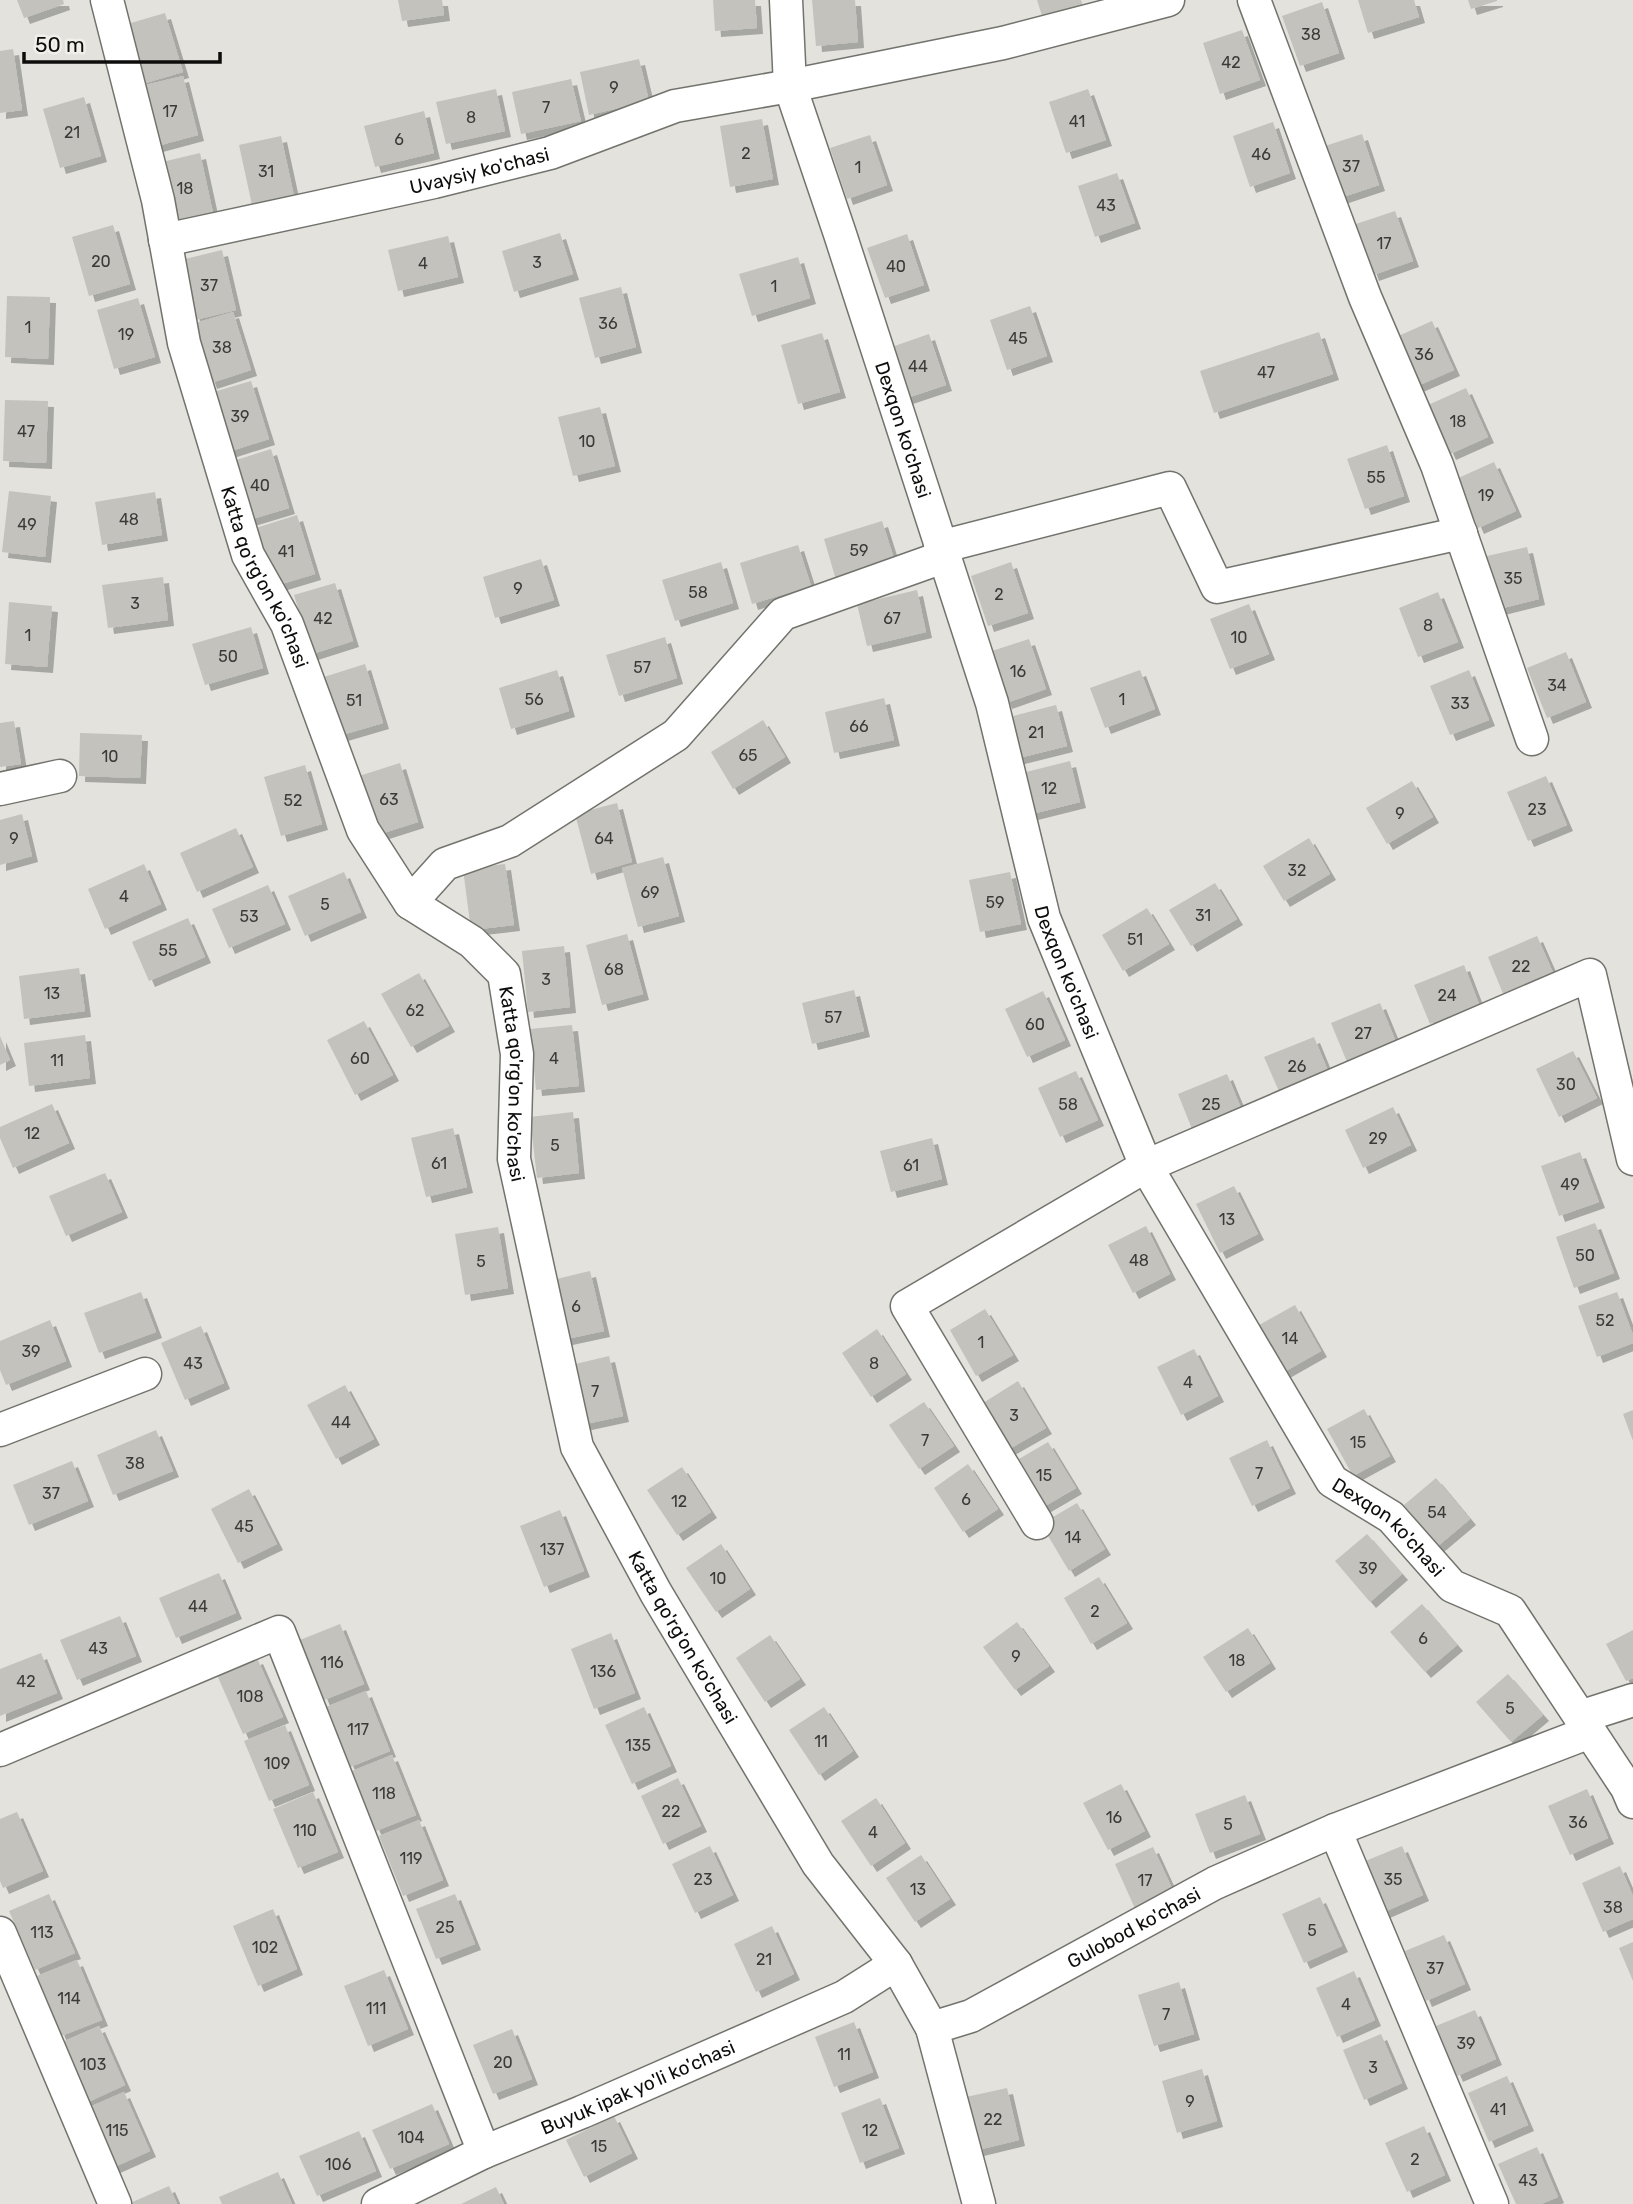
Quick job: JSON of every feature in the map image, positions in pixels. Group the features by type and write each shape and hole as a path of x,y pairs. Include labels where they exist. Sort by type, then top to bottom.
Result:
{"street":[{"name":"Katta qo'rg'on ko'chasi","path":"107,0 158,200 184,343 248,555 287,624 363,830 410,903 472,942 504,974 517,1054 514,1159 577,1447 656,1593 818,1864 895,1964"},
{"name":"Dexqon ko'chasi","path":"786,0 790,86 992,703 1045,918 1146,1166 1332,1481 1391,1517 1452,1586 1510,1611 1585,1725"},
{"name":"Uvaysiy ko'chasi","path":"165,240 446,179 550,153 675,106 1003,43 1168,0"},
{"path":"1254,0 1366,297 1437,465 1532,739"},
{"path":"410,903 445,864 510,841 676,735 783,614 942,552 1170,488 1217,587 1461,533"},
{"path":"0,789 60,776"},
{"path":"1037,1523 907,1306 1146,1166 1590,975 1633,1159"},
{"path":"0,1430 145,1374"},
{"path":"0,1749 279,1633 484,2152"},
{"name":"Gulobod ko'chasi","path":"932,2028 971,2016 1215,1883 1585,1725 1633,1700"},
{"path":"1585,1725 1627,1788 1633,1802"},
{"path":"1335,1830 1492,2204"},
{"path":"0,1933 115,2204"},
{"path":"895,1964 932,2028 979,2204"},
{"name":"Buyuk ipak yo'li ko'chasi","path":"378,2204 484,2152 844,1997 895,1964"}],"building":[{"path":"17,0 63,0 64,4 24,18"},
{"path":"398,0 442,0 444,15 402,21"},
{"path":"713,0 755,0 757,28 715,31"},
{"path":"812,0 855,0 858,42 816,46"},
{"path":"1037,0 1081,0 1083,7 1043,19"},
{"path":"1358,0 1414,0 1419,17 1368,33"},
{"path":"1468,0 1497,0 1497,1 1471,9"},
{"path":"1322,2 1339,53 1300,66 1282,16"},
{"path":"165,13 183,72 142,84 124,25"},
{"path":"1242,30 1260,80 1220,94 1203,43"},
{"path":"13,49 22,110 0,113 0,51"},
{"path":"639,59 649,101 589,115 580,72"},
{"path":"183,76 198,135 157,146 141,86"},
{"path":"571,79 581,121 521,134 512,92"},
{"path":"496,89 505,131 446,144 436,102"},
{"path":"1088,89 1106,140 1066,153 1049,102"},
{"path":"84,97 101,156 60,168 43,109"},
{"path":"424,111 434,153 375,167 364,126"},
{"path":"762,119 773,179 730,187 720,126"},
{"path":"1273,122 1290,173 1250,187 1233,136"},
{"path":"1362,134 1379,185 1340,198 1322,147"},
{"path":"870,135 887,185 847,199 830,148"},
{"path":"281,136 294,196 252,205 239,145"},
{"path":"200,153 213,213 171,222 158,163"},
{"path":"1117,173 1135,223 1095,237 1078,186"},
{"path":"1395,211 1413,261 1373,275 1356,224"},
{"path":"113,225 130,284 89,296 72,237"},
{"path":"560,233 573,274 514,292 502,251"},
{"path":"907,234 924,285 885,298 867,248"},
{"path":"448,236 458,277 398,291 388,250"},
{"path":"222,250 236,310 195,320 181,260"},
{"path":"798,257 810,298 752,316 739,274"},
{"path":"621,287 636,347 595,358 579,298"},
{"path":"7,296 50,297 48,359 5,357"},
{"path":"138,298 155,357 114,369 97,310"},
{"path":"1030,306 1047,356 1007,370 990,320"},
{"path":"233,312 251,370 211,383 192,324"},
{"path":"1432,321 1454,370 1415,387 1394,338"},
{"path":"1319,332 1333,374 1214,413 1200,371"},
{"path":"822,333 840,392 798,404 781,345"},
{"path":"929,334 946,385 907,398 889,348"},
{"path":"251,381 269,439 228,452 210,393"},
{"path":"1466,388 1488,437 1450,454 1428,405"},
{"path":"5,400 48,401 46,463 3,461"},
{"path":"600,407 615,466 573,476 558,417"},
{"path":"1387,445 1404,496 1365,509 1347,459"},
{"path":"271,449 289,508 249,520 230,462"},
{"path":"1494,462 1516,511 1478,528 1456,479"},
{"path":"9,491 51,496 45,557 2,552"},
{"path":"155,492 162,535 102,545 95,502"},
{"path":"297,515 315,574 275,586 256,528"},
{"path":"882,521 895,562 836,580 824,539"},
{"path":"798,545 811,586 752,604 740,563"},
{"path":"1527,547 1539,599 1499,609 1487,556"},
{"path":"541,559 554,600 495,618 483,577"},
{"path":"721,562 733,603 675,621 662,580"},
{"path":"1011,562 1028,613 988,626 971,576"},
{"path":"163,577 168,620 108,628 102,585"},
{"path":"335,583 353,641 312,654 294,595"},
{"path":"917,590 926,632 867,646 857,604"},
{"path":"1438,592 1458,642 1418,657 1399,608"},
{"path":"9,602 52,606 47,667 5,664"},
{"path":"1249,604 1269,654 1230,669 1210,619"},
{"path":"251,627 263,668 205,685 192,644"},
{"path":"665,637 677,678 619,696 606,655"},
{"path":"1029,639 1046,689 1006,703 989,652"},
{"path":"1566,652 1586,702 1547,718 1527,668"},
{"path":"365,664 383,723 342,735 324,677"},
{"path":"557,670 569,711 511,729 499,688"},
{"path":"1140,670 1155,709 1105,728 1090,688"},
{"path":"1469,670 1489,720 1450,735 1430,686"},
{"path":"884,698 894,740 834,753 825,712"},
{"path":"1056,705 1067,746 1015,759 1005,718"},
{"path":"763,720 785,757 733,789 711,752"},
{"path":"14,721 21,764 0,767 0,723"},
{"path":"80,733 142,735 140,778 79,776"},
{"path":"1070,761 1080,802 1028,815 1018,774"},
{"path":"400,763 418,822 377,835 359,776"},
{"path":"305,765 322,824 281,836 264,777"},
{"path":"1546,776 1567,825 1528,841 1507,792"},
{"path":"1412,781 1433,817 1387,844 1366,808"},
{"path":"617,803 632,862 591,874 575,814"},
{"path":"22,814 32,856 0,865 0,820"},
{"path":"236,828 253,867 197,892 180,853"},
{"path":"1309,838 1330,874 1284,901 1263,866"},
{"path":"663,857 679,916 638,927 622,868"},
{"path":"144,864 161,904 105,929 88,889"},
{"path":"505,864 514,925 471,930 463,869"},
{"path":"344,872 361,912 305,936 288,896"},
{"path":"1010,872 1021,924 980,932 969,880"},
{"path":"1215,883 1237,919 1191,946 1169,910"},
{"path":"268,885 285,924 229,948 212,909"},
{"path":"1147,908 1169,944 1123,971 1102,935"},
{"path":"188,918 205,957 149,981 132,942"},
{"path":"627,934 643,994 602,1005 586,945"},
{"path":"1537,936 1554,975 1504,996 1488,957"},
{"path":"564,946 570,1007 528,1012 522,951"},
{"path":"1464,965 1479,1004 1430,1024 1414,985"},
{"path":"79,968 85,1011 24,1019 19,976"},
{"path":"419,973 449,1026 411,1047 381,994"},
{"path":"854,990 864,1031 812,1044 802,1003"},
{"path":"1043,991 1065,1040 1027,1057 1005,1009"},
{"path":"1380,1003 1396,1042 1347,1062 1331,1023"},
{"path":"364,1021 393,1075 355,1095 327,1040"},
{"path":"572,1025 579,1086 536,1090 530,1029"},
{"path":"85,1035 90,1078 29,1086 24,1043"},
{"path":"0,1036 10,1060 0,1065"},
{"path":"1314,1037 1330,1076 1281,1096 1264,1057"},
{"path":"1573,1051 1597,1098 1559,1117 1536,1069"},
{"path":"1076,1071 1098,1120 1060,1137 1038,1088"},
{"path":"1227,1074 1243,1113 1194,1134 1178,1094"},
{"path":"52,1104 69,1143 13,1168 0,1138 0,1127"},
{"path":"1393,1107 1411,1145 1363,1168 1345,1130"},
{"path":"573,1112 579,1173 537,1178 530,1117"},
{"path":"453,1128 467,1187 426,1197 411,1138"},
{"path":"932,1138 942,1179 891,1192 880,1151"},
{"path":"1580,1152 1599,1202 1559,1216 1541,1166"},
{"path":"105,1173 122,1212 66,1236 49,1196"},
{"path":"1234,1186 1258,1234 1220,1253 1196,1204"},
{"path":"1595,1223 1614,1273 1574,1288 1556,1237"},
{"path":"1146,1226 1170,1274 1133,1293 1108,1245"},
{"path":"498,1227 508,1288 465,1295 455,1234"},
{"path":"590,1271 604,1331 562,1340 548,1281"},
{"path":"141,1292 156,1332 99,1353 84,1313"},
{"path":"1617,1292 1633,1335 1633,1343 1597,1357 1578,1306"},
{"path":"1295,1305 1321,1351 1284,1372 1259,1325"},
{"path":"985,1309 1013,1355 976,1376 950,1330"},
{"path":"50,1320 66,1361 6,1385 0,1370 0,1341"},
{"path":"201,1326 224,1383 185,1400 161,1343"},
{"path":"877,1329 906,1374 871,1397 842,1353"},
{"path":"1194,1349 1218,1396 1181,1415 1157,1367"},
{"path":"609,1356 623,1416 581,1425 567,1366"},
{"path":"1018,1381 1046,1428 1009,1449 983,1403"},
{"path":"345,1385 374,1439 336,1459 307,1405"},
{"path":"924,1402 954,1446 919,1469 889,1425"},
{"path":"1364,1409 1390,1456 1353,1476 1327,1429"},
{"path":"1633,1410 1633,1441 1623,1414"},
{"path":"156,1430 173,1471 113,1495 97,1455"},
{"path":"1267,1440 1290,1488 1252,1506 1229,1458"},
{"path":"1048,1442 1076,1488 1040,1509 1012,1463"},
{"path":"72,1461 88,1501 29,1525 13,1485"},
{"path":"968,1464 998,1509 963,1532 934,1488"},
{"path":"682,1467 711,1512 677,1535 647,1490"},
{"path":"1436,1478 1470,1519 1438,1546 1404,1505"},
{"path":"249,1489 277,1544 238,1563 211,1509"},
{"path":"1077,1503 1105,1549 1069,1571 1041,1524"},
{"path":"560,1510 584,1571 544,1587 520,1526"},
{"path":"1367,1534 1402,1574 1370,1602 1335,1561"},
{"path":"721,1544 750,1589 716,1612 686,1568"},
{"path":"219,1573 236,1613 176,1638 159,1598"},
{"path":"1099,1577 1127,1623 1091,1644 1064,1598"},
{"path":"1422,1604 1457,1645 1425,1672 1390,1632"},
{"path":"120,1616 136,1656 77,1680 60,1640"},
{"path":"1017,1622 1049,1666 1015,1690 983,1647"},
{"path":"340,1624 364,1684 324,1700 300,1640"},
{"path":"1248,1628 1270,1663 1226,1692 1203,1657"},
{"path":"1633,1630 1633,1678 1626,1681 1606,1644"},
{"path":"611,1633 635,1693 594,1709 571,1649"},
{"path":"770,1635 800,1679 765,1702 736,1658"},
{"path":"41,1653 57,1693 0,1716 0,1669"},
{"path":"257,1658 283,1717 243,1734 217,1675"},
{"path":"1508,1674 1543,1715 1511,1742 1476,1702"},
{"path":"366,1691 390,1751 350,1767 326,1707"},
{"path":"644,1707 671,1766 632,1784 605,1725"},
{"path":"824,1707 853,1751 819,1775 789,1730"},
{"path":"285,1725 309,1785 269,1801 244,1741"},
{"path":"392,1755 416,1815 376,1831 352,1771"},
{"path":"678,1778 701,1826 663,1844 641,1796"},
{"path":"1121,1784 1145,1831 1108,1850 1083,1803"},
{"path":"1587,1789 1608,1838 1570,1855 1548,1806"},
{"path":"313,1792 338,1852 298,1868 273,1809"},
{"path":"1245,1795 1260,1834 1210,1853 1195,1814"},
{"path":"876,1798 905,1843 871,1866 841,1821"},
{"path":"17,1812 43,1871 3,1888 0,1881 0,1819"},
{"path":"419,1820 443,1880 403,1896 379,1836"},
{"path":"710,1846 733,1895 695,1913 672,1864"},
{"path":"1402,1846 1423,1895 1384,1912 1363,1862"},
{"path":"1153,1847 1175,1895 1137,1913 1115,1864"},
{"path":"921,1855 950,1899 915,1922 886,1878"},
{"path":"1620,1866 1633,1896 1633,1919 1603,1932 1582,1883"},
{"path":"49,1894 75,1953 35,1970 9,1911"},
{"path":"455,1894 475,1944 436,1959 416,1909"},
{"path":"1320,1897 1342,1946 1304,1963 1282,1914"},
{"path":"273,1909 297,1969 258,1986 233,1926"},
{"path":"772,1926 794,1974 756,1992 734,1944"},
{"path":"1444,1935 1465,1984 1426,2001 1405,1951"},
{"path":"1633,1942 1633,1981 1619,1948"},
{"path":"77,1960 102,2020 61,2036 37,1976"},
{"path":"384,1970 408,2029 368,2046 344,1986"},
{"path":"1354,1971 1375,2020 1337,2037 1316,1988"},
{"path":"1179,1982 1194,2034 1154,2046 1138,1995"},
{"path":"1475,2010 1496,2059 1457,2076 1436,2026"},
{"path":"854,2022 873,2072 834,2087 815,2037"},
{"path":"99,2026 125,2085 86,2103 60,2043"},
{"path":"512,2029 532,2079 493,2094 473,2045"},
{"path":"1381,2034 1402,2083 1364,2100 1343,2050"},
{"path":"1202,2069 1217,2121 1177,2133 1162,2081"},
{"path":"1507,2076 1528,2125 1489,2142 1468,2093"},
{"path":"1007,2088 1019,2140 978,2150 966,2097"},
{"path":"124,2092 150,2151 110,2169 85,2109"},
{"path":"880,2098 899,2148 860,2163 841,2113"},
{"path":"432,2104 449,2144 390,2169 372,2130"},
{"path":"614,2116 632,2153 584,2177 566,2140"},
{"path":"1424,2126 1445,2175 1407,2192 1385,2143"},
{"path":"359,2131 376,2171 317,2196 299,2156"},
{"path":"1537,2147 1558,2197 1541,2204 1516,2204 1498,2164"},
{"path":"278,2172 292,2204 222,2204 219,2197"},
{"path":"169,2186 177,2204 128,2204"},
{"path":"496,2187 504,2204 461,2204"}]}
